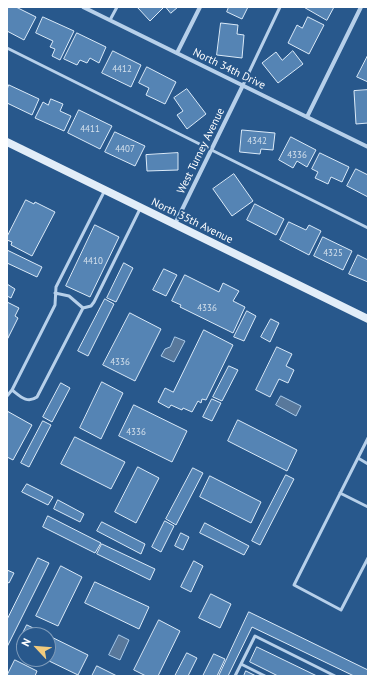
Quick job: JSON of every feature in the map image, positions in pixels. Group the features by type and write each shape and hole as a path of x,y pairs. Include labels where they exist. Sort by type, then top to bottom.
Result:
{"main road":[{"name":"North 35th Avenue","path":"7,142 368,319"}],"street":[{"name":"North 34th Drive","path":"83,7 368,147"},
{"path":"177,53 200,7"},
{"path":"307,117 361,7"},
{"name":"West Turney Avenue","path":"174,224 242,85"}],"lane":[{"path":"110,20 117,7"},
{"path":"242,85 280,7"},
{"path":"7,48 368,228"},
{"path":"7,396 12,390 55,305 56,287 105,190"},
{"path":"12,390 25,399 33,400 37,397 83,308 91,306 94,302 141,208"},
{"path":"55,293 69,296 83,308"},
{"path":"368,438 294,585 341,610 368,558"},
{"path":"358,458 368,464"},
{"path":"340,493 368,507"},
{"path":"235,676 255,636 335,676"},
{"path":"241,664 265,676"}],"water":[{"path":"175,337 185,341 174,362 161,356 165,349 170,347"},
{"path":"281,396 301,406 296,416 276,405"},
{"path":"119,635 129,640 120,660 109,655"}],"building":[{"path":"8,7 16,7 36,17 24,40 7,31"},
{"path":"164,7 150,21 138,8"},
{"path":"166,7 178,7 171,13"},
{"path":"229,7 248,7 242,19 227,12"},
{"path":"304,7 334,7 327,20"},
{"path":"43,17 74,31 60,60 52,56 55,49 50,47 53,41 36,33"},
{"path":"308,17 324,25 309,54 288,43 297,25 302,28"},
{"path":"221,23 238,25 237,34 244,35 242,58 217,55"},
{"path":"77,33 106,47 99,63 90,58 87,63 80,60 77,65 64,59"},
{"path":"113,51 141,65 131,87 102,73"},
{"path":"293,51 303,64 278,83 262,63 276,52 282,60"},
{"path":"368,55 368,82 357,77"},
{"path":"147,67 176,82 165,104 146,95 149,88 139,83"},
{"path":"9,85 39,99 32,115 7,103 7,90"},
{"path":"187,89 206,114 187,129 177,115 183,111 174,98"},
{"path":"368,90 368,123 356,124 354,91"},
{"path":"51,99 63,104 60,111 71,116 64,131 35,118 43,102 48,105"},
{"path":"79,110 112,126 100,149 68,133"},
{"path":"242,130 275,133 273,150 261,149 260,154 240,152"},
{"path":"115,132 145,146 135,166 105,152"},
{"path":"291,137 316,150 307,167 297,161 293,168 279,160"},
{"path":"178,153 178,170 147,171 146,155"},
{"path":"320,153 349,167 342,182 331,177 328,184 315,178 318,172 312,169"},
{"path":"356,169 368,175 368,197 347,186"},
{"path":"234,174 253,201 232,216 213,189"},
{"path":"26,200 34,204 35,202 55,212 32,256 11,245 12,242 7,240 7,237"},
{"path":"255,204 284,219 276,235 247,220"},
{"path":"289,222 306,230 309,225 321,231 309,255 280,240"},
{"path":"95,225 119,237 90,297 66,286"},
{"path":"323,237 352,251 343,270 314,256"},
{"path":"7,250 42,267 37,277 7,263"},
{"path":"358,255 368,260 368,282 349,274"},
{"path":"124,263 133,268 116,302 107,298"},
{"path":"164,269 177,275 166,296 153,290"},
{"path":"185,275 219,292 223,283 239,291 233,301 245,307 233,333 180,307 181,305 172,301"},
{"path":"7,284 15,289 11,298 7,296"},
{"path":"105,299 114,304 88,356 78,351"},
{"path":"7,302 19,308 15,316 18,318 8,338"},
{"path":"247,311 256,316 244,341 234,337"},
{"path":"130,313 161,329 135,381 103,365"},
{"path":"271,319 279,323 270,342 261,337"},
{"path":"204,330 233,345 206,400 202,399 201,403 198,401 192,412 183,408 182,410 171,405 169,408 158,402 165,388 173,392"},
{"path":"277,347 292,354 286,366 294,370 288,383 279,379 270,397 256,390"},
{"path":"229,366 238,370 222,401 213,397"},
{"path":"102,382 123,393 101,439 80,428"},
{"path":"61,383 70,388 52,422 43,417"},
{"path":"212,399 221,403 212,421 203,417"},
{"path":"134,405 187,431 172,462 119,436"},
{"path":"7,411 32,425 13,460 7,457"},
{"path":"238,420 297,450 287,471 228,441"},
{"path":"43,421 51,425 29,467 21,463"},
{"path":"75,437 125,462 111,489 61,464"},
{"path":"138,467 159,478 136,523 115,512"},
{"path":"193,468 203,473 176,525 166,519"},
{"path":"286,475 294,479 260,545 252,541"},
{"path":"210,476 261,502 251,523 200,497"},
{"path":"27,484 53,497 48,505 22,492"},
{"path":"58,500 84,514 80,522 54,509"},
{"path":"48,516 101,543 95,553 43,527"},
{"path":"165,521 174,526 161,552 152,547"},
{"path":"102,522 145,544 141,554 97,531"},
{"path":"205,523 249,546 244,555 200,533"},
{"path":"181,533 189,537 183,550 175,546"},
{"path":"102,544 155,569 150,580 97,554"},
{"path":"38,558 49,563 7,647 7,620"},
{"path":"194,561 203,566 191,592 181,587"},
{"path":"61,566 82,577 58,626 36,616"},
{"path":"7,570 14,573 9,583 7,582"},
{"path":"95,582 149,607 139,629 85,603"},
{"path":"211,594 231,604 220,628 199,618"},
{"path":"249,612 368,670 368,676 354,676 252,627 228,676 219,676"},
{"path":"159,620 180,631 158,676 146,676 134,670"},
{"path":"56,639 88,655 78,675 56,664"},
{"path":"257,647 317,676 278,676 250,662"},
{"path":"187,653 197,658 188,676 175,676"},
{"path":"214,654 225,659 217,676 203,676"},
{"path":"15,660 16,667 29,667 37,671 35,676 7,676"},
{"path":"97,666 117,676 92,676"},
{"path":"246,671 256,676 244,676"}]}
